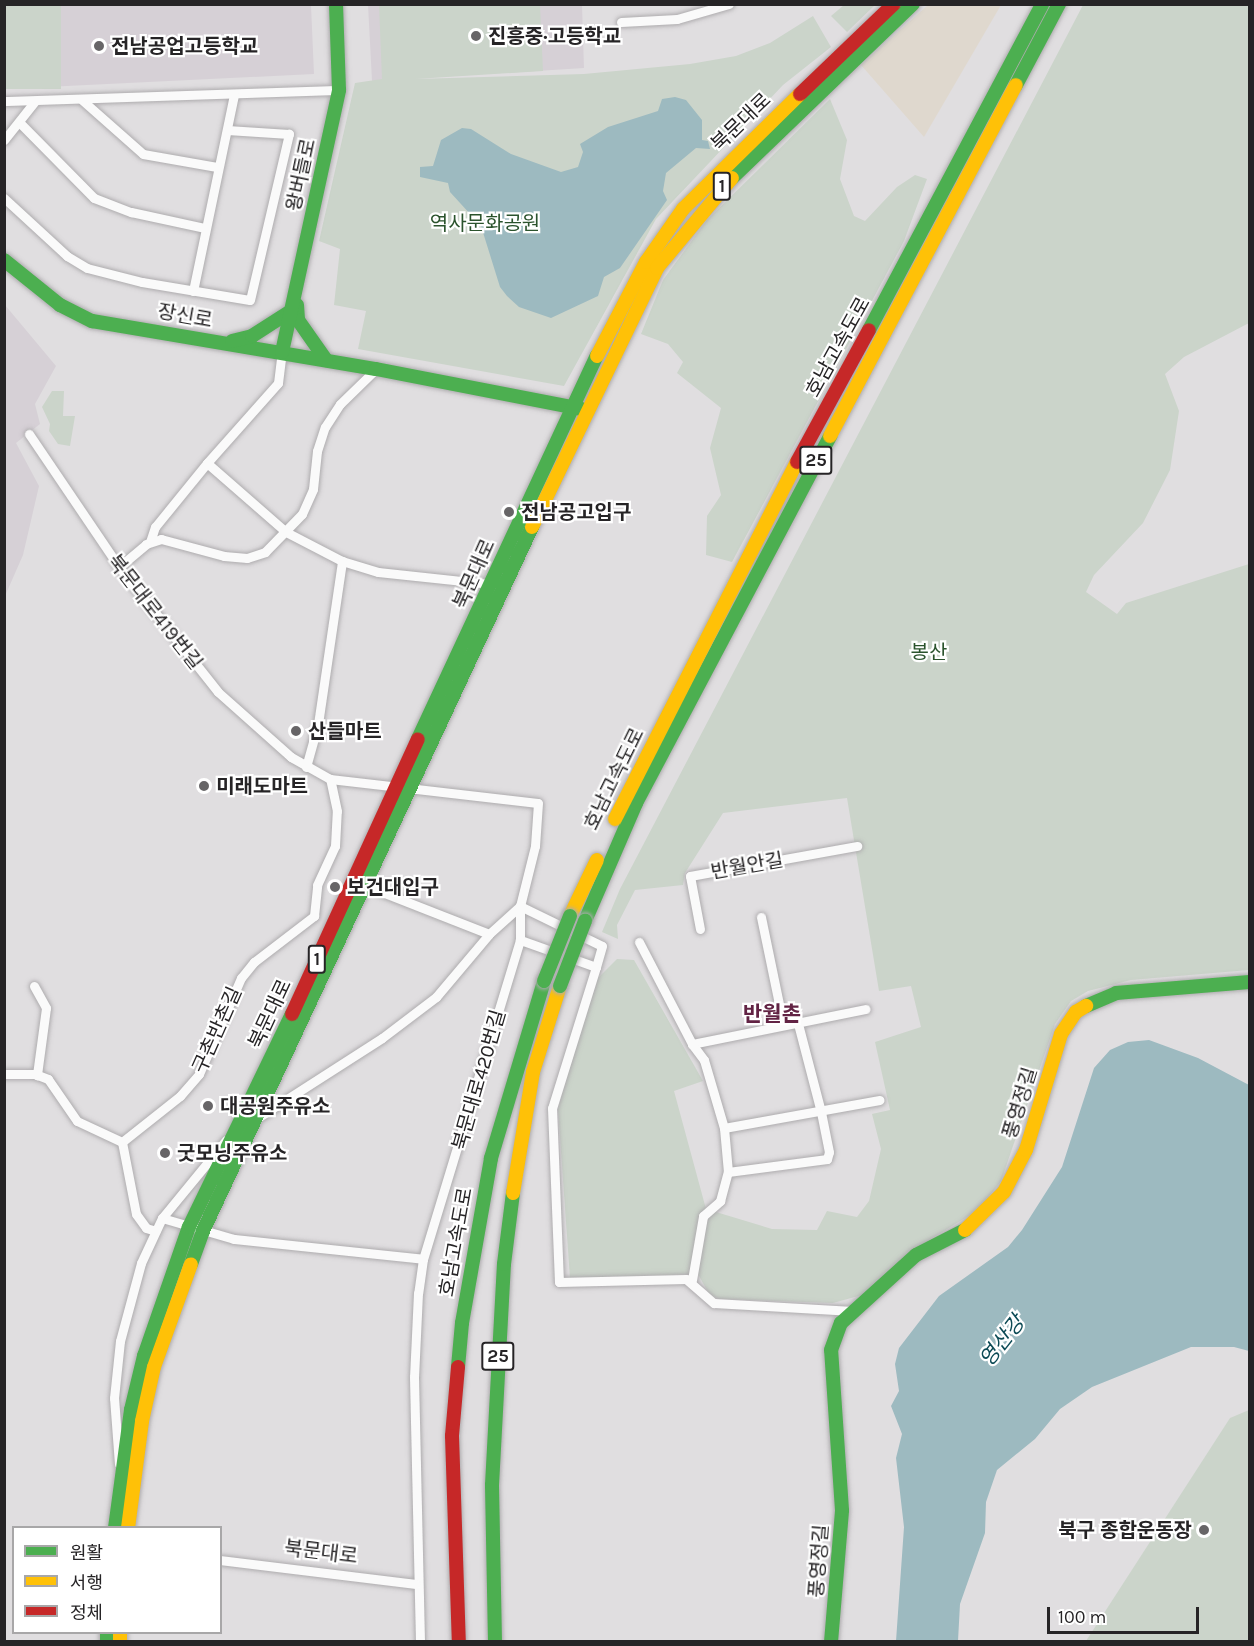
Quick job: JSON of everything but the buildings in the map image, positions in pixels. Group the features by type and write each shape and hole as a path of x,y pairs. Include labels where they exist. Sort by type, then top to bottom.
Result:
{"main road":[{"name":"왕버들로","path":"282,352 339,90 336,4"},
{"name":"북문대로","path":"128,1526 142,1421 154,1367 203,1231 364,885 490,584 570,407 646,262 683,209 727,163 894,4"},
{"name":"북문대로","path":"115,1526 121,1475 144,1356 189,1227 657,268 686,227 759,151 914,4"},
{"name":"호남고속도로","path":"459,1641 452,1436 474,1240 513,1077 544,981 570,916 627,794 799,458 934,213 1042,4"},
{"name":"호남고속도로","path":"495,1641 491,1545 498,1350 512,1188 533,1072 560,986 607,863 642,793 1059,4"},
{"name":"장신로","path":"4,260 60,305 92,321 376,369 587,411"},
{"path":"295,293 298,320 326,360"},
{"path":"224,343 252,336 291,311"},
{"name":"풍영정길","path":"831,1641 842,1510 831,1350 836,1330 853,1311 916,1255 972,1226 1005,1192 1026,1150 1061,1034 1076,1012 1100,997 1116,993 1250,982"},
{"path":"504,1641 502,1464 507,1362 516,1240 533,1114 533,1072"},
{"path":"450,1641 445,1518 452,1436"}],"street":[{"path":"621,22 677,18 729,4"},
{"path":"4,101 339,90"},
{"path":"193,291 234,93"},
{"path":"82,100 143,154 217,167"},
{"path":"4,140 36,101"},
{"path":"20,123 94,198 131,212 205,228"},
{"path":"4,198 67,256 87,268 193,291 250,300 289,134 227,130"},
{"path":"150,542 155,527 207,463 278,383 282,352"},
{"path":"119,567 150,542 161,539 247,558 265,552 302,513 313,489 317,451 325,427 340,404 376,369"},
{"name":"북문대로419번길","path":"29,434 119,567 234,711 306,767 330,779 404,786"},
{"path":"207,463 286,532 342,561 378,572 490,584"},
{"path":"306,767 318,724 342,561"},
{"name":"구촌반촌길","path":"122,1142 190,1087 206,1062 241,978 254,962 314,916 317,885 335,846 337,811 330,779"},
{"name":"북문대로420번길","path":"404,786 538,803 536,846 520,906 520,940 423,1259 414,1348 416,1584 420,1641"},
{"name":"반월안길","path":"700,929 690,876 857,846"},
{"path":"364,885 489,934"},
{"path":"257,1119 382,1038 436,997 489,934 520,906 602,946 552,1108 559,1282 692,1280"},
{"path":"761,917 783,1023"},
{"path":"520,940 596,967"},
{"path":"639,942 692,1044 704,1060 724,1128 728,1172 720,1201 703,1216 692,1280 704,1298 714,1303 853,1311"},
{"path":"34,986 46,1008 37,1075"},
{"path":"692,1044 797,1020 865,1009"},
{"path":"728,1172 827,1159 829,1152 821,1112 797,1020"},
{"path":"4,1074 37,1075 48,1079 77,1121 122,1142 136,1214 146,1228 156,1231"},
{"path":"724,1128 880,1100"},
{"path":"121,1475 114,1398 120,1341 141,1263 162,1218 239,1126"},
{"path":"162,1218 234,1239 423,1259"},
{"name":"북문대로","path":"222,1560 416,1584"}],"shaded area":[{"name":"전남공업고등학교","path":"4,5 311,5 314,74 5,89"},
{"name":"진흥중·고등학교","path":"368,5 582,5 584,68 372,81"},
{"path":"928,5 1001,5 924,137 861,65"},
{"path":"5,305 56,366 35,404 40,424 16,443 39,486 23,555 5,596"}],"green space":[{"path":"4,5 61,5 61,89 4,89"},
{"name":"역사문화공원","path":"379,5 540,5 543,71 415,79 584,74 690,64 736,56 770,43 813,16 831,47 783,85 656,219 564,386 358,349 366,311 334,305 340,249 319,241 355,83 382,79"},
{"path":"844,5 875,5 847,32 831,16"},
{"name":"봉산","path":"1083,5 1249,5 1249,323 1184,357 1165,374 1179,411 1170,470 1143,523 1094,575 1086,592 1117,614 1126,603 1249,564 1249,970 1131,980 1088,991 1071,1001 1055,1024 1001,1181 978,1210 908,1253 862,1295 833,1303 719,1299 709,1294 698,1274 570,1278 558,1109 592,984 617,959 634,960 703,1081 674,1091 706,1209 772,1229 817,1230 827,1211 857,1217 869,1201 881,1149 872,1114 890,1110 875,1042 921,1027 911,986 879,991 847,798 723,813 685,873 683,885 635,890 617,925 618,939 602,932 620,889"},
{"path":"830,99 847,140 840,179 854,216 865,221 897,187 915,175 927,179 904,241 732,562 706,555 707,516 721,495 710,448 721,408 677,373 683,362 668,344 641,334 663,280 707,220"},
{"path":"52,391 64,391 63,416 75,416 70,446 58,444 49,431 50,424 42,407"},
{"name":"북구 종합운동장","path":"1249,1410 1249,1641 1086,1641 1230,1418"}],"water":[{"path":"675,97 686,100 702,120 702,140 708,141 710,149 696,148 666,173 663,191 667,200 620,268 604,277 598,296 551,318 519,307 507,296 500,287 481,226 450,192 448,183 420,177 420,167 433,166 441,140 462,128 471,129 511,154 561,172 578,167 583,152 580,144 608,127 658,111 662,99"},
{"name":"영산강","path":"1149,1040 1198,1058 1249,1085 1249,1351 1234,1347 1191,1347 1092,1387 1060,1409 1035,1439 997,1470 986,1502 985,1533 960,1604 958,1641 896,1641 904,1527 896,1458 902,1434 891,1406 899,1391 895,1364 899,1348 939,1296 1008,1247 1022,1230 1062,1167 1094,1068 1110,1050 1128,1042"}],"traffic: fast":[{"path":"282,352 339,90 336,4"},
{"path":"732,178 913,4"},
{"path":"869,330 1042,4"},
{"path":"1016,85 1059,4"},
{"path":"4,260 60,305 92,321 376,369 581,409"},
{"path":"297,305 298,320 326,360"},
{"path":"232,341 252,336 291,311"},
{"path":"418,739 597,356"},
{"path":"585,921 636,803 830,436"},
{"path":"191,1264 203,1231 532,527"},
{"path":"544,981 570,916"},
{"path":"560,986 585,921"},
{"path":"458,1367 462,1323 491,1158 544,981"},
{"path":"1086,1006 1116,993 1250,982"},
{"path":"115,1526 131,1410 144,1356 189,1227 292,1014"},
{"path":"495,1642 492,1485 504,1264 513,1193"},
{"path":"831,1642 842,1510 831,1350 841,1323 916,1255 965,1230"},
{"path":"107,1634 107,1642"}],"traffic: slow":[{"path":"830,436 1016,85"},
{"path":"597,356 646,262 683,209 800,94"},
{"path":"532,527 657,268 732,178"},
{"path":"615,819 797,462"},
{"path":"570,916 597,860"},
{"path":"513,1193 533,1072 560,986"},
{"path":"965,1230 1004,1192 1026,1150 1061,1034 1076,1012 1086,1006"},
{"path":"128,1526 142,1421 154,1367 191,1264"},
{"path":"120,1634 120,1642"}],"traffic: jam":[{"path":"800,94 894,4"},
{"path":"797,462 869,330"},
{"path":"292,1014 418,739"},
{"path":"458,1367 452,1436 459,1642"}],"place":[{"name":"진흥중·고등학교","path":"476,36"},
{"name":"전남공업고등학교","path":"99,46"},
{"name":"전남공고입구","path":"509,512"},
{"name":"산들마트","path":"296,731"},
{"name":"미래도마트","path":"204,786"},
{"name":"보건대입구","path":"335,887"},
{"name":"대공원주유소","path":"208,1106"},
{"name":"굿모닝주유소","path":"165,1153"},
{"name":"북구 종합운동장","path":"1204,1530"}],"district":[{"name":"반월촌","path":"772,1014"}]}
